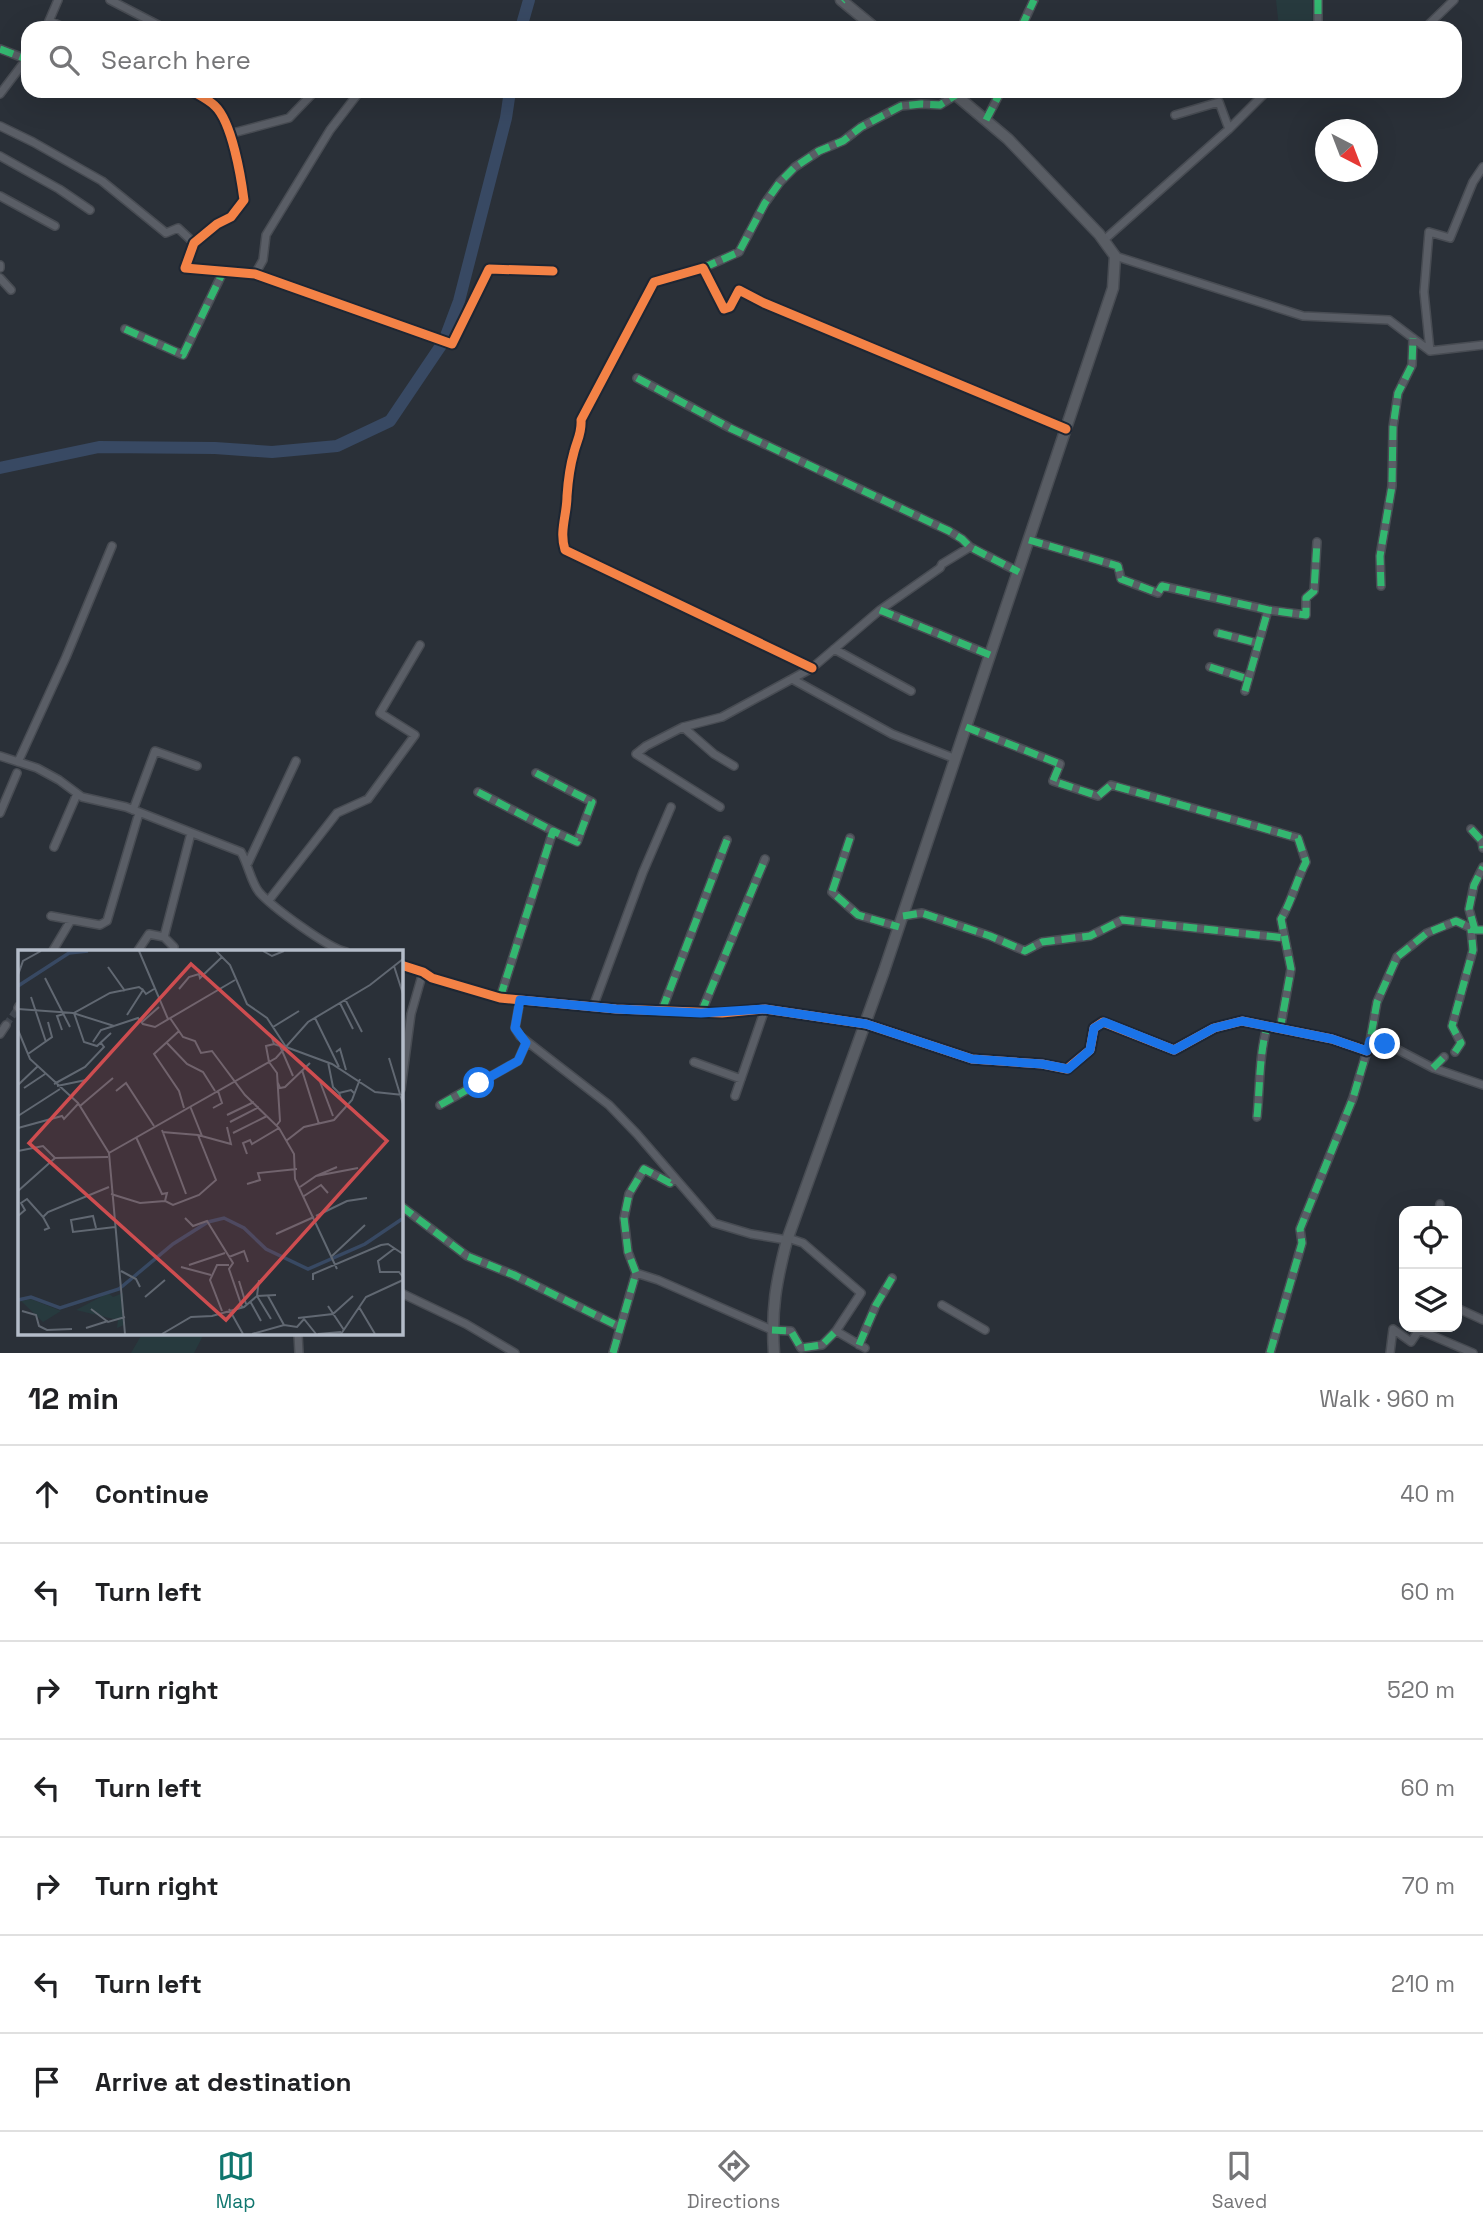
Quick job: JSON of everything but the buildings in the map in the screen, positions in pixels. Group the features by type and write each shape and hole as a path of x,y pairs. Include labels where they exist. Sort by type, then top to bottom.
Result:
{"main road":[{"path":"842,0 867,21"},
{"path":"774,1353 772,1330 775,1283 788,1239 903,916 1113,288 1115,256 1104,240 1008,139 959,98"}],"street":[{"path":"49,21 58,0"},
{"path":"110,0 150,21"},
{"path":"1024,21 1034,0"},
{"path":"1318,0 1318,21"},
{"path":"1432,21 1454,0"},
{"path":"0,49 21,56"},
{"path":"0,94 21,66"},
{"path":"202,98 216,107 229,134 236,154 244,200 231,217 194,243 185,268 255,274 452,344 489,269 552,271"},
{"path":"229,134 289,118 308,98"},
{"path":"255,274 263,260 266,235 272,224 330,130 355,98"},
{"path":"812,668 565,550 561,537 574,452 582,433 582,420 654,282 703,268 739,252 765,202 780,182 795,167 819,151 843,141 861,127 901,106 940,105 948,98"},
{"path":"986,120 997,98"},
{"path":"1104,240 1260,98"},
{"path":"1175,115 1220,102 1229,128"},
{"path":"0,126 103,181 166,233 178,228 194,243"},
{"path":"0,156 59,189 90,211"},
{"path":"1430,351 1424,292 1429,232 1450,238 1473,182 1483,167"},
{"path":"0,195 55,226"},
{"path":"1115,256 1303,316 1389,320 1430,351 1483,345"},
{"path":"703,268 724,309 730,307 739,290 764,303 1066,429"},
{"path":"125,329 183,355 223,272"},
{"path":"0,278 11,290"},
{"path":"1381,586 1383,527 1392,486 1393,427 1398,393 1412,365 1413,338"},
{"path":"637,378 730,428 949,531 970,547 1019,572"},
{"path":"1029,540 1118,566 1121,579 1158,593 1162,586 1268,610 1306,615 1306,598 1314,591 1317,542"},
{"path":"18,762 66,657 112,546"},
{"path":"720,807 636,754 683,727 722,717 812,668 880,610 942,564 970,547"},
{"path":"880,610 990,655"},
{"path":"1245,691 1268,610"},
{"path":"1218,633 1257,643"},
{"path":"269,900 337,813 368,799 415,735 380,713 420,645"},
{"path":"834,649 911,691"},
{"path":"1210,667 1248,679"},
{"path":"793,679 892,734 956,759"},
{"path":"683,727 714,754 734,766"},
{"path":"966,727 1060,764 1053,781 1098,796 1111,785 1298,838 1306,862 1296,881 1293,898 1281,919 1291,969 1280,1030"},
{"path":"51,916 100,925 107,921 155,751 197,766"},
{"path":"0,756 37,768 77,794 136,811 241,852 258,891 310,933 337,950"},
{"path":"248,863 296,761"},
{"path":"0,813 17,773"},
{"path":"478,792 576,842 592,802 536,773"},
{"path":"54,847 77,794"},
{"path":"593,1007 643,872 671,807"},
{"path":"1471,829 1482,841 1483,848"},
{"path":"500,998 554,831"},
{"path":"164,937 191,833"},
{"path":"850,838 832,892 858,915 899,927"},
{"path":"662,1010 727,840"},
{"path":"701,1013 765,859"},
{"path":"1455,1052 1461,1043 1452,1026 1473,950 1476,929 1469,909 1474,885 1483,867"},
{"path":"903,916 922,912 1026,951 1042,942 1090,936 1122,920 1285,938"},
{"path":"53,950 71,920"},
{"path":"1270,1353 1302,1242 1300,1229 1353,1098 1370,1041 1377,1002 1397,957 1427,933 1456,921 1476,929"},
{"path":"138,950 149,934 164,937 174,947 172,950"},
{"path":"402,965 432,978 500,998 701,1013 765,1009 866,1024 972,1059 1042,1064 1068,1069 1090,1050 1094,1028 1104,1022 1174,1050 1214,1028 1242,1021 1332,1039 1367,1051"},
{"path":"402,1082 411,1014 423,972"},
{"path":"520,1000 515,1028 526,1043 609,1105 714,1223 803,1243 861,1293 836,1331 822,1345 802,1348 791,1331 772,1330 636,1273"},
{"path":"734,1096 765,1009"},
{"path":"0,1034 6,1025"},
{"path":"1257,1117 1263,1062 1262,1045 1267,1027"},
{"path":"1370,1041 1385,1044 1433,1068 1483,1085"},
{"path":"440,1105 518,1061 526,1043"},
{"path":"1433,1068 1444,1057"},
{"path":"694,1062 741,1079"},
{"path":"613,1353 636,1273 628,1252 624,1218 629,1194 644,1169 670,1183 676,1178"},
{"path":"402,1207 467,1255 620,1327"},
{"path":"836,1331 862,1346 876,1305 892,1278"},
{"path":"402,1293 466,1324 515,1353"},
{"path":"942,1305 985,1330"},
{"path":"1462,1310 1483,1320"},
{"path":"1390,1353 1393,1329 1411,1342 1417,1332"},
{"path":"1428,1332 1473,1353"}],"green space":[{"path":"1276,0 1312,0 1313,21 1278,21"},
{"path":"141,1336 203,1336 194,1353 131,1353"}],"waterway":[{"path":"523,21 529,0"},
{"path":"0,468 99,447 215,448 272,452 337,446 390,421 444,341 459,301 509,98"}],"tunnel":[{"path":"6,1025 18,1008"}],"marked path":[{"path":"1024,21 1034,0"},
{"path":"1318,0 1318,21"},
{"path":"0,49 21,57"},
{"path":"703,268 739,252 765,203 795,167 901,106 940,105 951,98"},
{"path":"986,120 997,98"},
{"path":"125,329 183,355 223,272"},
{"path":"1381,586 1380,556 1392,486 1393,427 1398,393 1412,365 1413,338"},
{"path":"637,378 730,428 949,531 970,547 1019,572"},
{"path":"1029,540 1118,566 1121,579 1158,593 1162,586 1268,610 1306,615 1306,598 1314,591 1317,542"},
{"path":"880,610 990,655"},
{"path":"1245,691 1268,610"},
{"path":"1218,633 1257,643"},
{"path":"1210,667 1248,679"},
{"path":"966,727 1060,764 1053,781 1098,796 1111,785 1298,838 1306,862 1281,919 1291,969 1280,1030"},
{"path":"500,998 553,831 577,842 592,802 536,773"},
{"path":"478,792 553,831"},
{"path":"1471,829 1482,841 1483,848"},
{"path":"850,838 832,892 858,915 899,927"},
{"path":"662,1010 727,840"},
{"path":"701,1013 765,859"},
{"path":"1475,930 1469,909 1474,885 1483,867"},
{"path":"903,916 922,913 1025,951 1042,942 1090,936 1122,920 1285,938"},
{"path":"1270,1353 1302,1243 1300,1229 1353,1098 1370,1041 1377,1002 1397,957 1427,933 1456,921 1475,930 1483,930"},
{"path":"1455,1052 1461,1043 1452,1026 1473,950 1471,929"},
{"path":"1257,1117 1261,1060 1267,1027"},
{"path":"440,1105 518,1061 526,1043"},
{"path":"1433,1068 1444,1057"},
{"path":"613,1353 636,1273 628,1252 624,1218 629,1194 644,1169 670,1183 675,1178"},
{"path":"402,1207 467,1256 514,1275 620,1327"},
{"path":"859,1345 876,1305 892,1278"},
{"path":"772,1330 791,1331 801,1348 822,1345 836,1331"}],"cycle path":[{"path":"204,98 215,106 226,124 235,150 244,200 231,217 217,224 194,243 185,268 255,274 452,344 489,269 553,271"},
{"path":"812,668 565,550 563,530 569,479 581,420 654,282 703,268 724,309 730,307 739,290 764,303 1066,429"},
{"path":"402,965 432,978 500,998 616,1009 722,1013 765,1009 866,1024 972,1059 1042,1064 1067,1069 1090,1050 1094,1028 1103,1022 1174,1050 1214,1028 1242,1021 1332,1039 1367,1051"}],"route":[{"path":"479,1083 518,1061 526,1043 515,1028 520,1000 701,1013 765,1009 866,1024 972,1059 1042,1064 1068,1069 1090,1050 1094,1028 1104,1022 1174,1050 1214,1028 1242,1021 1332,1039 1367,1051 1370,1041 1385,1044"}]}
